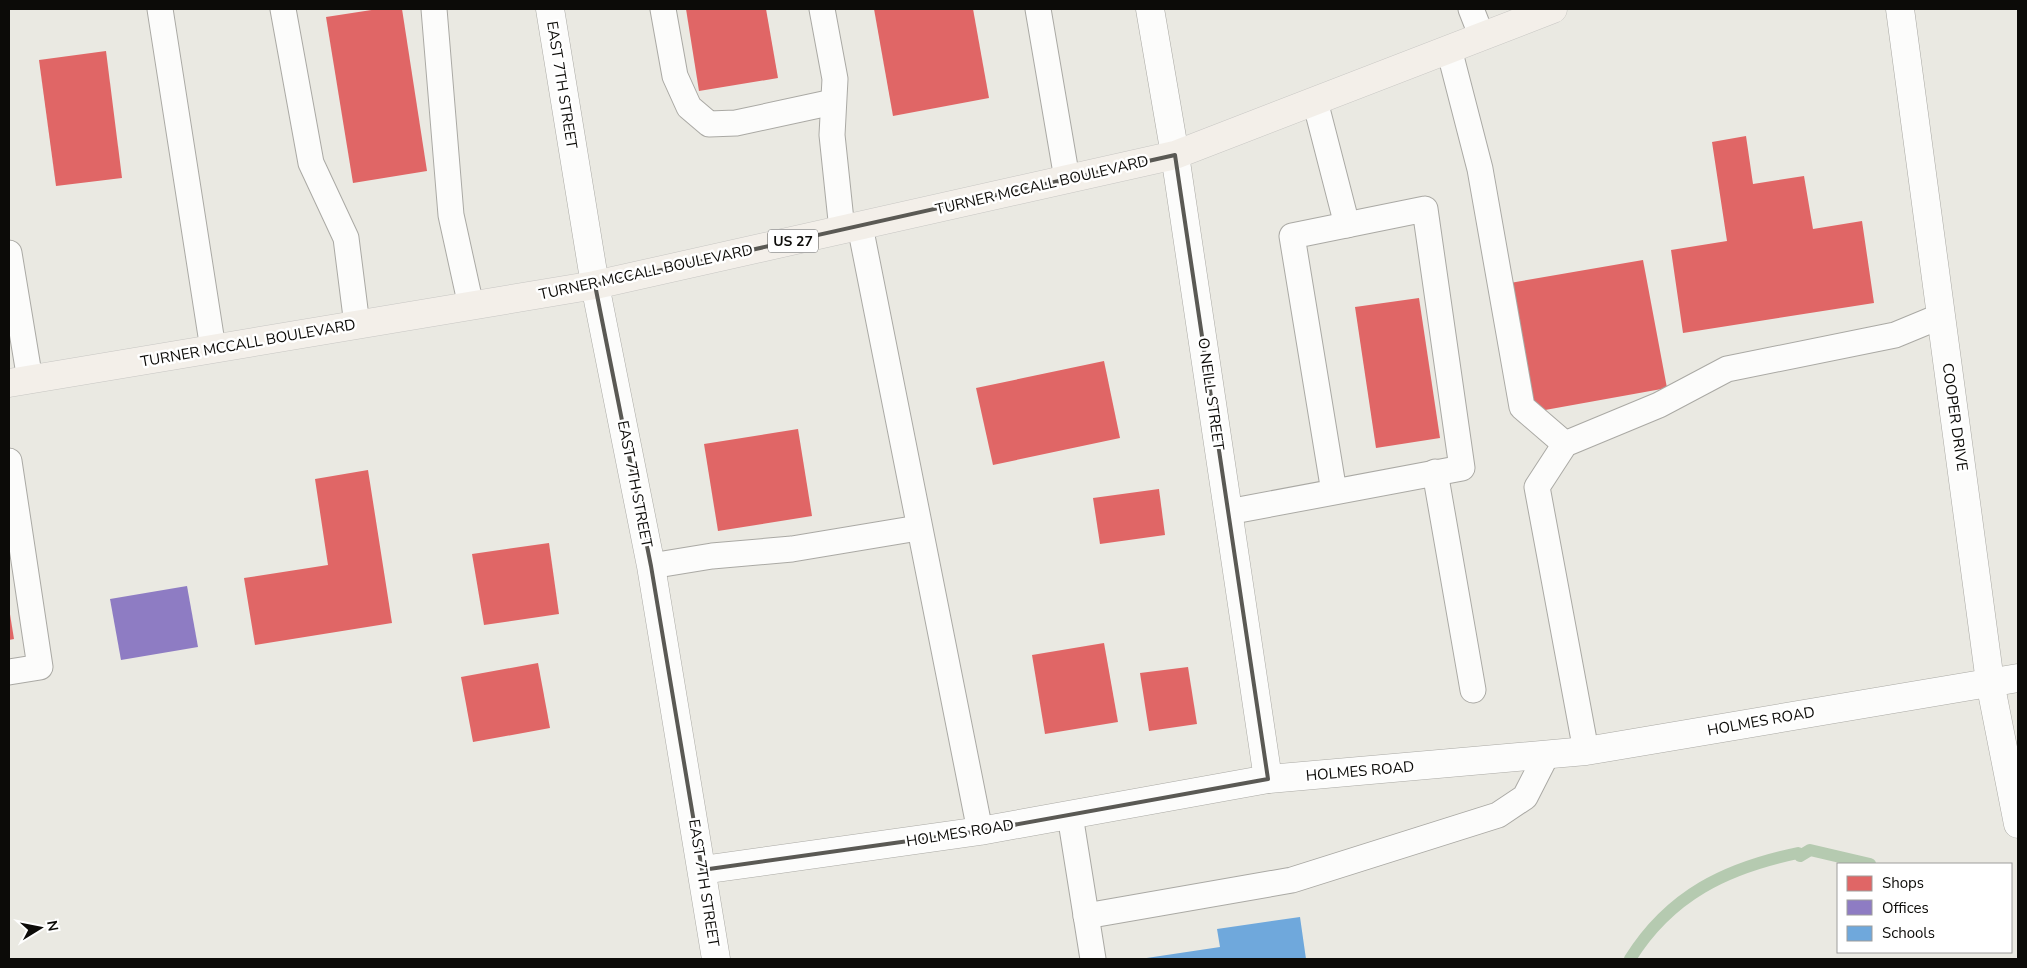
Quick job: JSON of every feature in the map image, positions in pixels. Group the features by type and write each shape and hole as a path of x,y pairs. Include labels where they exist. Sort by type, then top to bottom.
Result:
{"main road":[{"name":"TURNER MCCALL BOULEVARD","path":"19,381 595,286 1175,155 1553,9"}],"street":[{"name":"EAST 7TH STREET","path":"550,9 595,286 651,566 716,959"},
{"name":"O NEILL STREET","path":"1150,9 1175,155 1268,779"},
{"name":"COOPER DRIVE","path":"1900,9 1990,682 2018,824"},
{"name":"HOLMES ROAD","path":"702,870 980,831 1268,779 1586,751 2018,678"}],"lane":[{"path":"160,9 212,349"},
{"path":"283,9 310,162 346,238 358,325"},
{"path":"434,9 451,215 471,306"},
{"path":"663,9 675,76 689,107 708,124 736,123 834,102"},
{"path":"822,9 835,79 832,135 918,528 980,831"},
{"path":"1038,9 1067,179"},
{"path":"1471,9 1482,37"},
{"path":"1449,49 1480,168 1522,407 1565,444"},
{"path":"1316,100 1346,225"},
{"path":"1228,512 1462,468 1425,209 1292,236 1334,492"},
{"path":"9,252 19,381"},
{"path":"1586,751 1537,487 1565,444 1659,405 1727,369 1894,334 1941,316"},
{"path":"9,461 40,667 9,672"},
{"path":"1434,472 1473,690"},
{"path":"651,566 712,556 792,549 918,528"},
{"path":"1086,916 1292,880 1498,815 1525,797 1547,754"},
{"path":"1070,815 1094,959"}],"highlighted area":[{"path":"1175,155 1268,779 980,831 702,870 651,566 595,285"}],"building: Shops":[{"path":"378,9 402,9 427,171 353,183 326,17"},
{"path":"686,9 766,9 778,78 699,91"},
{"path":"874,9 973,9 989,98 893,116"},
{"path":"106,51 122,178 56,186 39,60"},
{"path":"1746,136 1753,184 1804,176 1813,229 1862,221 1874,303 1683,333 1671,250 1727,241 1712,142"},
{"path":"1643,260 1667,388 1534,412 1510,283"},
{"path":"1419,298 1440,438 1376,448 1355,307"},
{"path":"1104,361 1120,438 993,465 976,388"},
{"path":"798,429 812,516 718,531 704,444"},
{"path":"368,470 392,623 255,645 244,578 328,565 315,479"},
{"path":"1159,489 1165,535 1100,544 1093,498"},
{"path":"549,543 559,614 484,625 472,554"},
{"path":"9,608 14,639 9,640"},
{"path":"1104,643 1118,722 1045,734 1032,655"},
{"path":"538,663 550,728 473,742 461,677"},
{"path":"1188,667 1197,724 1149,731 1140,673"}],"building: Offices":[{"path":"187,586 198,647 121,660 110,599"}],"building: Schools":[{"path":"1300,917 1306,959 1140,959 1220,947 1217,929"}],"waterway":[{"path":"1630,959 1663,918 1682,901 1724,876 1772,859 1798,853 1800,856 1810,850 1866,863"}]}
